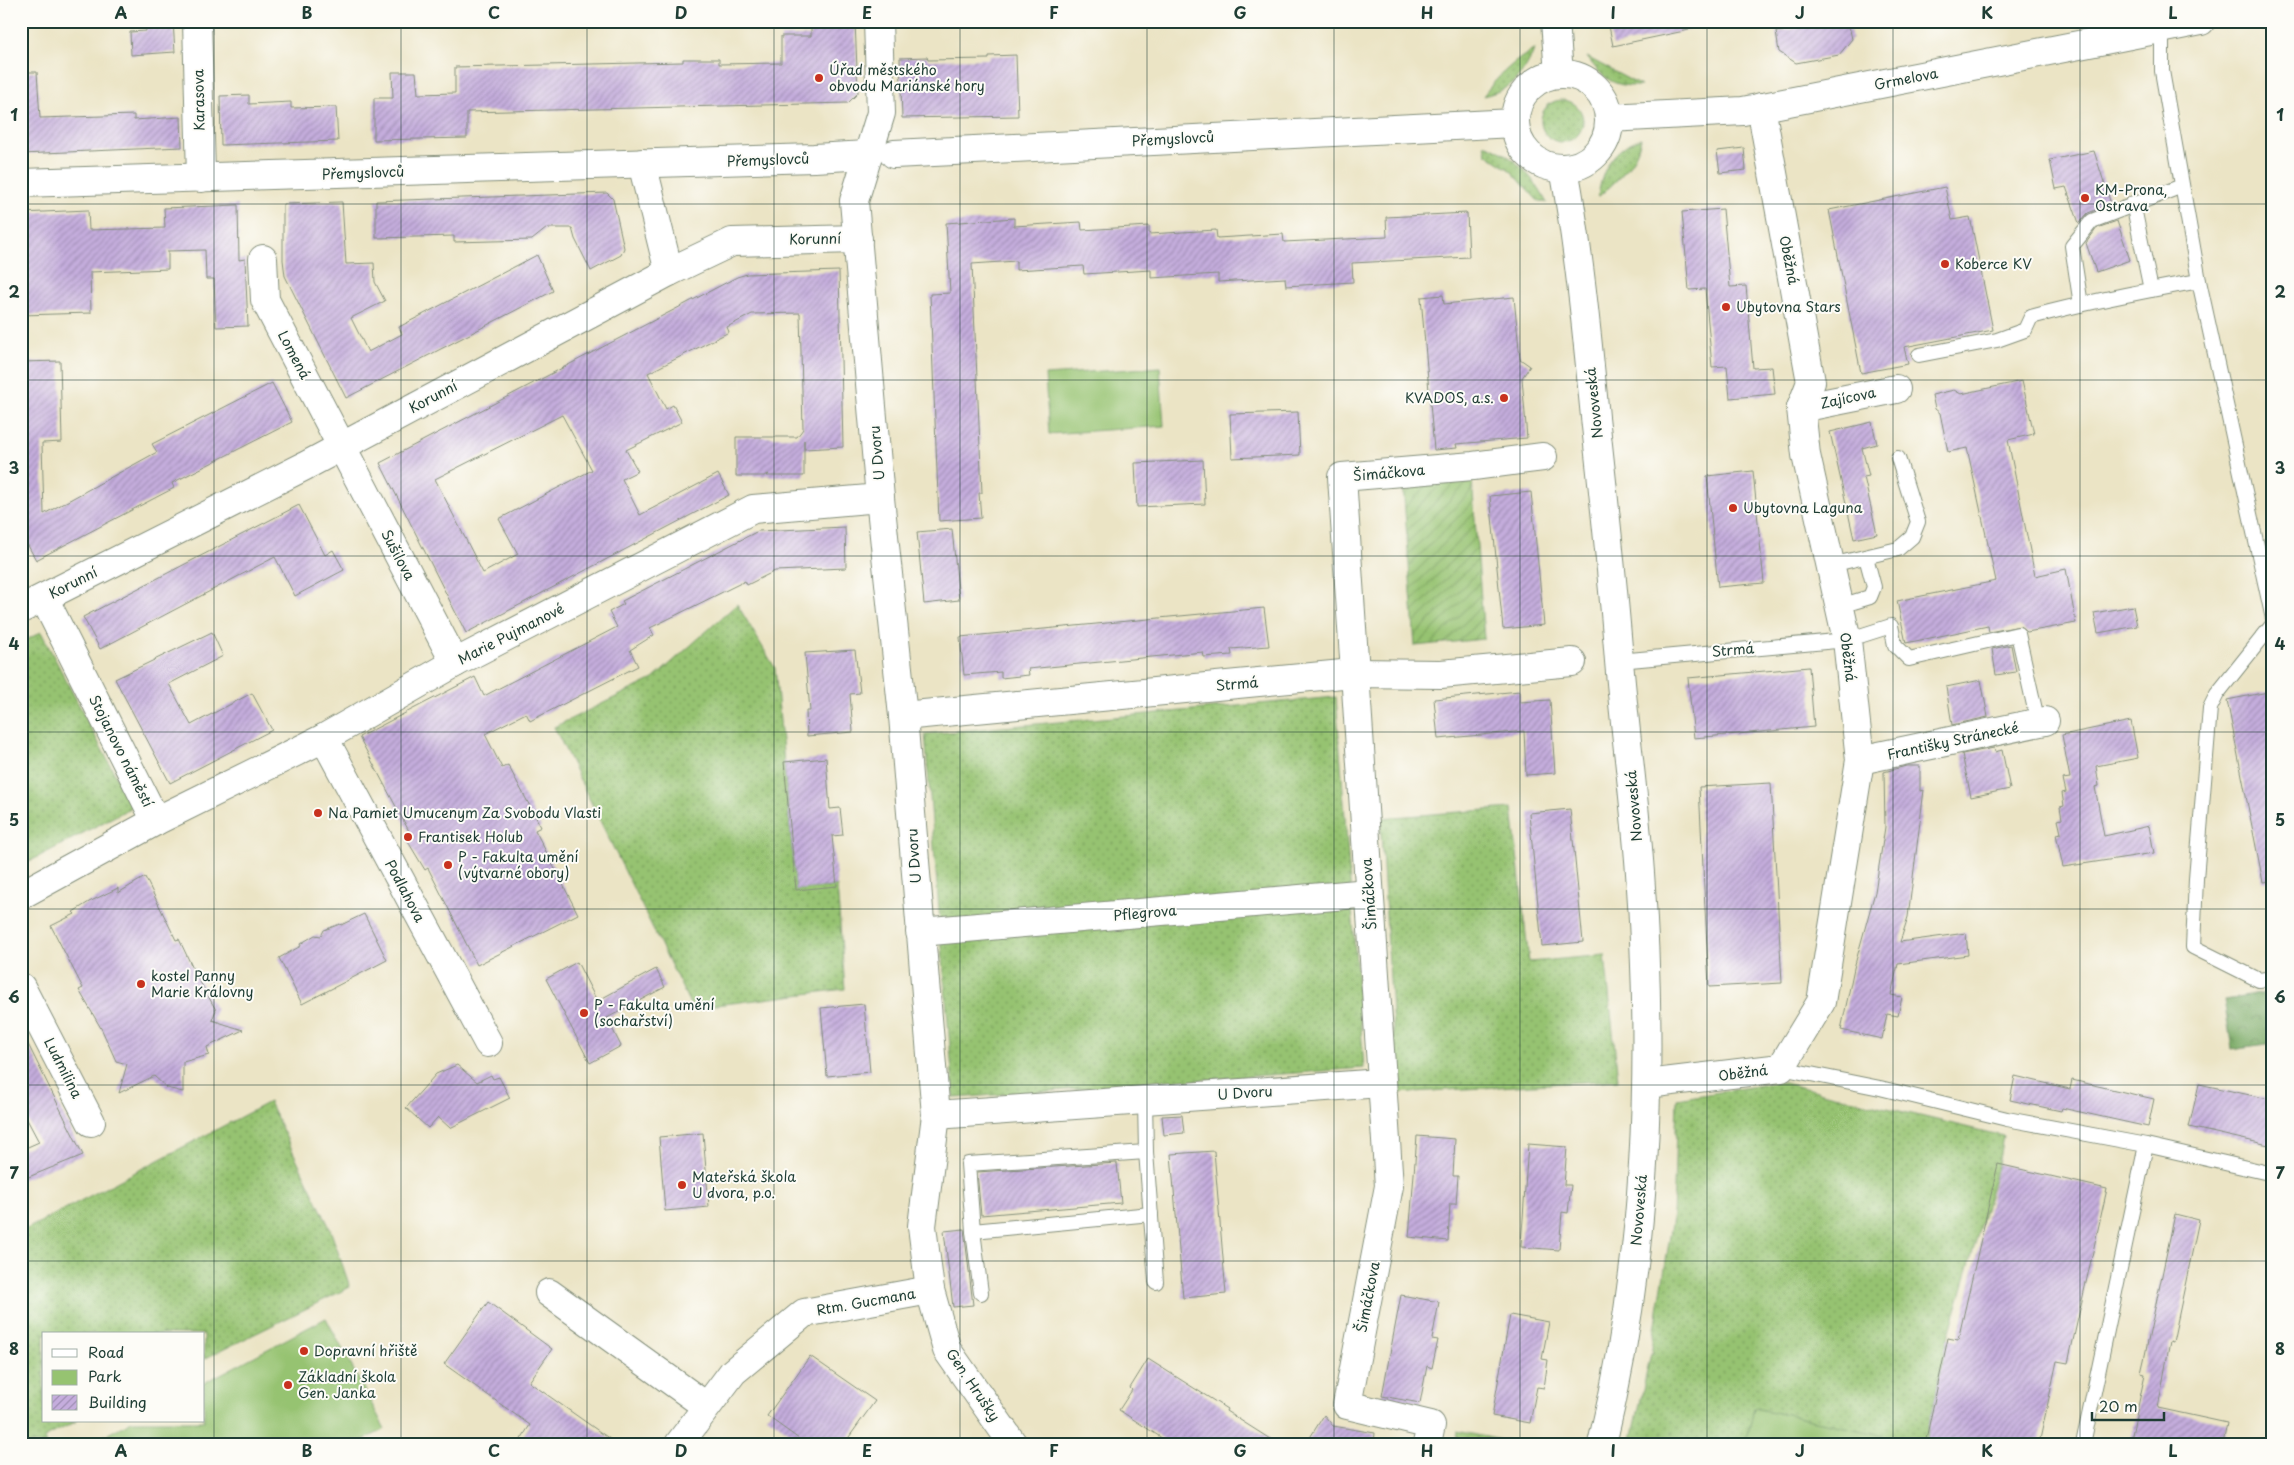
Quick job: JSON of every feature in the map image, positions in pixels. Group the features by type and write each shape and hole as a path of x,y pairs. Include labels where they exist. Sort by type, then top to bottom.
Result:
{"street":[{"name":"Karasova","path":"197,21 201,178"},
{"name":"U Dvoru","path":"878,21 881,113 854,201 880,498 903,716 936,1115 1381,1083"},
{"path":"1555,21 1559,74"},
{"name":"Grmelova","path":"1609,118 1743,111 2161,25 2201,21"},
{"path":"1559,74 1577,76 1593,86 1604,100 1609,118 1606,137 1597,152 1582,163 1564,168 1546,165 1530,156 1519,141 1514,123 1517,105 1527,89 1541,78 1559,74"},
{"name":"Oběžná","path":"1647,1084 1781,1068 1821,1002 1860,760 1848,640 1806,455 1801,408 1811,382 1761,107"},
{"name":"Přemyslovců","path":"21,183 642,164 894,154 1514,123"},
{"path":"642,164 669,272"},
{"name":"Novoveská","path":"1564,168 1572,211 1589,351 1640,873 1646,978 1647,1084 1640,1215 1624,1336 1602,1444"},
{"name":"Korunní","path":"30,599 341,447 669,272 732,242 858,239"},
{"name":"Lomená","path":"263,259 265,300 341,447"},
{"name":"Zajícova","path":"1801,408 1896,389"},
{"name":"Sušilova","path":"341,447 455,663"},
{"name":"Šimáčkova","path":"1428,1444 1432,1425 1347,1404 1389,1186 1353,673 1342,477 1543,458"},
{"name":"Marie Pujmanové","path":"156,821 324,738 455,663 753,509 880,498"},
{"name":"Stojanovo náměstí","path":"21,895 156,821 30,599"},
{"name":"Strmá","path":"903,716 1353,673 1441,674 1572,662"},
{"name":"Františky Stránecké","path":"1860,760 2041,722"},
{"name":"Podlahova","path":"324,738 488,1043"},
{"name":"Pflegrova","path":"920,932 1369,893"},
{"name":"Ludmilina","path":"21,987 91,1122"},
{"name":"Gen. Hrušky","path":"936,1115 922,1226 930,1290 947,1350 1013,1444"},
{"name":"Rtm. Gucmana","path":"679,1444 733,1372 804,1313 930,1290"},
{"path":"549,1293 706,1406"}],"lane":[{"path":"2161,25 2162,71 2199,281 2273,619"},
{"path":"2081,304 2072,246 2092,221 2182,186"},
{"path":"2133,204 2151,290"},
{"path":"1919,355 1997,340 2025,330 2031,317 2081,304 2199,281"},
{"path":"1831,565 1898,550 1912,536 1918,522 1898,458"},
{"path":"1840,606 1870,596 1874,587 1866,557"},
{"path":"2273,624 2217,694 2210,708 2196,879 2193,947 2259,980 2273,978"},
{"name":"Strmá","path":"1619,661 1848,640 1891,626 1895,645 1909,659 2018,634 2041,722"},
{"path":"1781,1068 1880,1088 2007,1119 2146,1145 2273,1174"},
{"path":"1146,1100 1146,1152 1156,1282"},
{"path":"2083,1444 2146,1145"},
{"path":"981,1293 973,1231 968,1164 1146,1152"},
{"path":"973,1231 1151,1214"}],"green space":[{"path":"1535,49 1526,67 1515,80 1502,90 1483,96 1506,70"},
{"path":"1587,57 1641,86 1623,85 1610,80 1598,71"},
{"path":"1566,100 1574,103 1580,109 1583,121 1580,133 1574,139 1558,142 1550,139 1544,133 1541,117 1544,109 1550,103"},
{"path":"1641,138 1635,156 1625,171 1598,197 1602,177 1610,160 1631,142"},
{"path":"1484,144 1504,154 1521,167 1529,175 1547,203 1537,200 1511,171 1486,154"},
{"path":"1160,367 1164,426 1049,434 1045,375"},
{"path":"1472,479 1484,639 1415,646 1403,485"},
{"path":"737,604 775,668 796,890 837,886 845,989 692,1008 554,727 653,679"},
{"path":"41,632 132,807 21,866 21,643"},
{"path":"1336,697 1364,1068 954,1098 925,734"},
{"path":"1512,808 1529,962 1605,955 1618,1080 1397,1093 1380,818"},
{"path":"2273,992 2273,1043 2232,1049 2224,1000"},
{"path":"1780,1082 2003,1136 1998,1164 1948,1338 1925,1444 1881,1444 1882,1436 1754,1408 1746,1444 1631,1444 1652,1348 1673,1217 1677,1099"},
{"path":"269,1102 329,1226 350,1287 205,1359 205,1332 42,1332 42,1422 75,1422 44,1438 46,1444 21,1444 21,1232"},
{"name":"Dopravní hřiště","path":"326,1318 385,1429 356,1444 89,1444 130,1422 205,1422 205,1382"},
{"path":"1754,1408 1882,1435 1881,1444 1746,1444"},
{"path":"1457,1431 1521,1444 1455,1444"}],"building":[{"path":"145,21 173,21 175,52 131,55 130,32 146,31"},
{"path":"811,21 855,21 858,93 848,103 467,112 467,138 374,140 374,98 393,98 392,72 416,72 418,94 455,93 455,67 683,62 683,59 719,59 719,64 781,63 781,36 811,36"},
{"path":"1608,21 1688,21 1689,30 1613,46"},
{"path":"1835,21 1848,21 1852,39 1839,55 1796,63 1779,52 1776,32"},
{"path":"1016,55 1018,116 902,118 900,58 927,57 928,60 989,59 989,56"},
{"path":"21,72 37,72 40,118 134,115 134,120 181,117 182,147 21,154"},
{"path":"249,95 249,104 291,102 291,108 336,107 338,141 221,145 220,96"},
{"path":"1744,148 1746,170 1720,173 1717,151"},
{"path":"2094,151 2111,204 2088,213 2079,223 2066,187 2056,189 2050,160"},
{"path":"1945,187 1952,220 1970,217 1993,330 1904,347 1908,364 1861,373 1829,210"},
{"path":"607,193 613,199 624,248 621,255 591,271 575,239 572,228 547,228 532,240 454,242 454,236 376,238 376,201"},
{"path":"342,202 346,264 374,263 375,282 385,301 351,318 368,352 402,334 399,327 537,255 553,291 346,398 285,276 283,260 283,204"},
{"path":"238,205 239,260 245,259 248,326 216,327 214,279 206,279 205,250 168,251 168,269 90,272 91,313 21,315 21,213 88,210 89,230 165,228 164,208"},
{"path":"1723,209 1730,287 1746,286 1753,368 1772,367 1775,394 1730,398 1727,366 1712,367 1705,289 1689,290 1682,212"},
{"path":"1467,213 1469,257 1352,263 1353,282 1286,286 1285,278 1218,282 1218,274 1151,278 1151,270 1084,274 1083,266 1016,270 1016,261 972,264 982,493 979,493 981,518 939,521 930,294 950,293 946,223 1014,218 1014,226 1081,222 1082,230 1149,226 1149,234 1216,230 1217,238 1283,234 1284,242 1387,237 1386,217"},
{"path":"2117,221 2130,260 2096,272 2086,243 2097,228"},
{"path":"839,271 843,447 804,449 804,476 767,476 769,474 764,476 736,476 736,437 797,437 803,429 800,313 752,314 727,327 729,332 648,373 666,409 673,405 682,422 626,450 638,471 622,479 640,515 718,474 729,495 466,633 380,463 737,277 747,274","holes":["562,415 592,470 499,519 518,554 483,573 435,479"]},
{"path":"1443,295 1444,304 1514,297 1520,359 1530,366 1522,378 1527,438 1456,444 1457,448 1434,450 1421,297"},
{"path":"60,361 62,442 42,443 44,514 157,452 152,444 272,383 292,422 172,483 174,488 36,560 21,533 21,362"},
{"path":"2022,381 2034,434 2008,440 2035,576 2066,569 2076,623 2027,632 2020,626 1989,632 1988,626 1906,643 1897,601 1996,581 1967,448 1948,452 1940,413 1935,409 1932,395 1954,390 1961,394"},
{"path":"1298,412 1300,455 1232,458 1230,414"},
{"path":"1872,422 1877,444 1862,448 1869,476 1864,477 1877,534 1854,539 1830,432"},
{"path":"1203,460 1205,504 1137,507 1135,463"},
{"path":"1753,471 1764,583 1718,587 1707,476"},
{"path":"1531,492 1544,625 1503,629 1490,496"},
{"path":"299,505 325,555 333,550 344,570 295,596 275,557 100,649 83,617"},
{"path":"845,527 846,568 775,571 747,585 745,581 650,628 654,635 630,650 638,666 530,721 526,713 485,734 502,768 508,765 541,827 535,830 578,914 477,965 428,868 425,870 410,845 406,835 410,833 359,737 475,677 484,696 617,627 609,612 624,604 622,601 758,531"},
{"path":"952,529 959,600 924,604 917,532"},
{"path":"2133,606 2137,626 2098,633 2094,613"},
{"path":"1264,608 1269,646 1231,649 1232,655 1204,657 1203,652 1028,669 1029,675 1001,678 1001,672 964,675 960,637"},
{"path":"212,632 223,656 169,684 191,725 252,693 272,730 170,783 115,679"},
{"path":"2011,645 2016,672 1996,675 1992,649"},
{"path":"855,650 860,693 850,694 853,732 807,736 806,711 810,711 805,653"},
{"path":"1809,667 1814,727 1694,738 1688,678"},
{"path":"1981,680 1988,717 1952,725 1946,687"},
{"path":"1520,691 1520,702 1550,700 1555,773 1526,775 1524,731 1438,739 1434,699"},
{"path":"2273,691 2273,881 2263,882 2227,700"},
{"path":"2131,721 2138,758 2096,766 2099,786 2095,787 2104,836 2149,826 2154,853 2063,867 2056,834 2061,833 2058,820 2062,819 2060,807 2064,806 2062,793 2066,792 2063,779 2070,778 2062,735"},
{"path":"1994,748 1995,752 2002,750 2010,789 1971,797 1962,754"},
{"path":"826,758 830,809 840,808 843,835 832,836 837,886 796,890 784,762"},
{"path":"1906,766 1920,766 1920,791 1924,790 1908,917 1900,942 1966,933 1968,955 1898,964 1891,995 1902,997 1898,1016 1887,1014 1882,1039 1841,1030 1854,968 1875,892 1885,827 1884,772"},
{"path":"1771,783 1782,983 1709,987 1699,787"},
{"path":"1570,809 1583,942 1542,946 1529,813"},
{"name":"kostel Panny Marie Královny","path":"145,877 176,940 179,939 195,973 216,1010 212,1020 243,1030 207,1047 209,1055 183,1062 183,1092 167,1088 154,1076 119,1093 127,1064 116,1061 102,1030 79,990 83,988 51,926 75,914 73,912 89,902 118,888 118,893"},
{"path":"364,914 387,960 302,1004 279,958 301,946 300,944 315,935 321,936 324,930 341,925"},
{"name":"P - Fakulta umění (sochařství)","path":"577,962 597,1001 656,969 665,987 607,1018 621,1046 590,1063 546,979"},
{"path":"864,1004 870,1072 827,1076 821,1008"},
{"path":"21,1030 83,1155 21,1180 21,1150 39,1142 21,1108"},
{"path":"457,1065 477,1082 491,1075 493,1079 499,1077 510,1098 450,1128 438,1117 428,1128 406,1108 436,1074"},
{"path":"2015,1076 2070,1089 2072,1080 2154,1099 2148,1127 2062,1108 2061,1111 2010,1100"},
{"path":"2199,1084 2273,1100 2273,1146 2189,1127"},
{"path":"1182,1115 1184,1133 1164,1135 1162,1116"},
{"path":"703,1133 709,1207 665,1211 659,1137"},
{"path":"1417,1136 1455,1139 1453,1176 1458,1176 1456,1204 1450,1204 1448,1241 1409,1237"},
{"path":"1528,1144 1567,1147 1564,1185 1571,1185 1568,1213 1562,1212 1559,1250 1521,1247"},
{"path":"1214,1151 1226,1294 1183,1298 1171,1154"},
{"path":"1117,1163 1121,1203 981,1215 977,1172"},
{"path":"1998,1164 2107,1189 2068,1363 2057,1361 2039,1444 1925,1444 1948,1338 1958,1340"},
{"path":"2175,1214 2199,1220 2173,1342 2170,1341 2158,1408 2227,1423 2223,1444 2130,1444 2145,1374 2141,1373"},
{"path":"964,1229 973,1305 953,1307 944,1231"},
{"path":"1401,1295 1439,1302 1432,1339 1438,1340 1432,1368 1427,1366 1420,1403 1382,1396"},
{"path":"488,1302 552,1349 529,1382 617,1444 518,1444 530,1425 444,1364"},
{"path":"1510,1315 1549,1322 1542,1359 1548,1360 1544,1388 1537,1387 1530,1423 1492,1416"},
{"path":"810,1356 875,1401 844,1444 806,1444 767,1416"},
{"path":"1148,1359 1278,1444 1171,1444 1119,1410"},
{"path":"1324,1415 1333,1426 1375,1433 1374,1444 1306,1444"}],"place":[{"name":"Úřad městského obvodu Mariánské hory","path":"819,78"},
{"name":"KM-Prona, Ostrava","path":"2085,198"},
{"name":"Koberce KV","path":"1945,264"},
{"name":"Ubytovna Stars","path":"1726,307"},
{"name":"KVADOS, a.s.","path":"1504,398"},
{"name":"Ubytovna Laguna","path":"1733,508"},
{"name":"Na Pamiet Umucenym Za Svobodu Vlasti","path":"318,813"},
{"name":"Frantisek Holub","path":"408,837"},
{"name":"P - Fakulta umění (výtvarné obory)","path":"448,865"},
{"name":"kostel Panny Marie Královny","path":"141,984"},
{"name":"P - Fakulta umění (sochařství)","path":"584,1013"},
{"name":"Mateřská škola U dvora, p.o.","path":"682,1185"},
{"name":"Dopravní hřiště","path":"304,1351"},
{"name":"Základní škola Gen. Janka","path":"288,1385"}]}
